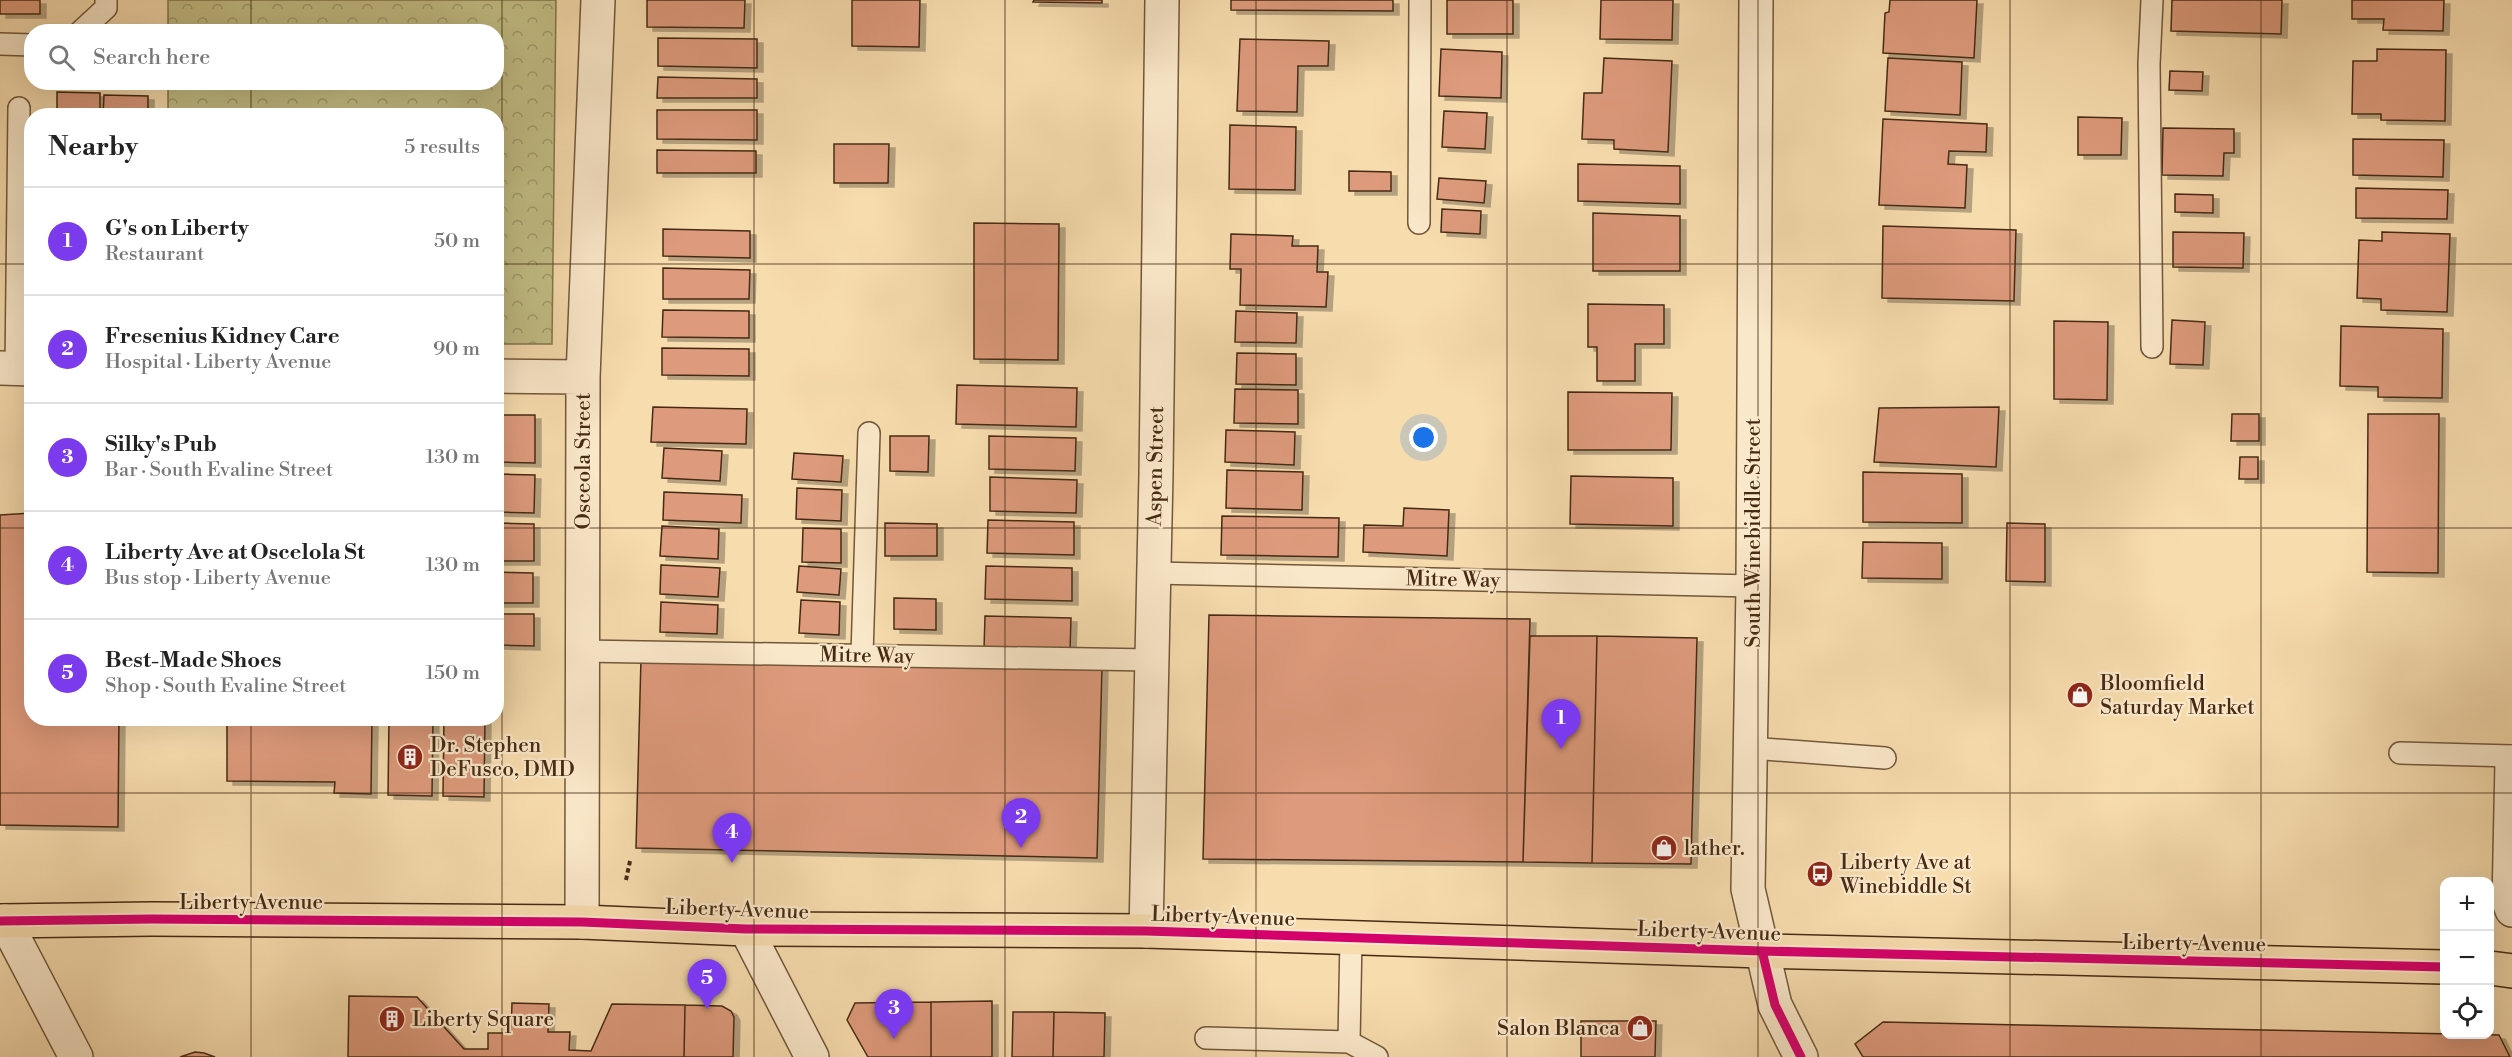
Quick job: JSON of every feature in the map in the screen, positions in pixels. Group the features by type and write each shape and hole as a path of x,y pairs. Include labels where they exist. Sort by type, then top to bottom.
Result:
{"main road":[{"name":"Liberty Avenue","path":"3,921 174,919 582,922 746,928 1146,932 1762,951 2440,967"},
{"path":"2494,969 2512,971"}],"street":[{"name":"Osceola Street","path":"582,922 583,377 598,0"},
{"name":"Aspen Street","path":"1146,932 1162,0"},
{"name":"South Winebiddle Street","path":"1756,0 1749,888 1775,1005 1801,1057"},
{"path":"504,376 583,377"},
{"path":"2512,762 2510,902 2512,910"},
{"path":"3,921 76,1057"},
{"path":"746,928 813,1057"}],"lane":[{"path":"89,24 106,8 106,0"},
{"path":"1419,223 1420,0"},
{"path":"2152,0 2149,64 2152,347"},
{"path":"0,44 24,45"},
{"path":"16,369 19,108"},
{"path":"862,655 869,433"},
{"name":"Mitre Way","path":"1153,573 1753,586"},
{"name":"Mitre Way","path":"582,651 1151,660"},
{"path":"1751,748 1886,758"},
{"path":"2400,753 2512,756"},
{"path":"1349,1042 1351,938"},
{"path":"1206,1038 1349,1042 1377,1057"}],"path":[{"path":"626,880 630,861"}],"green space":[{"path":"168,0 556,0 552,344 504,344 504,108 168,108 168,90 504,90 504,24 168,24"}],"building":[{"path":"0,0 40,0 40,14 0,14"},
{"path":"647,0 745,0 744,28 647,27"},
{"path":"852,0 920,0 919,47 852,46"},
{"path":"1034,0 1102,0 1102,3 1033,2"},
{"path":"1231,0 1393,0 1393,11 1231,10"},
{"path":"1447,0 1513,0 1513,34 1447,34"},
{"path":"1601,0 1673,0 1672,40 1600,39"},
{"path":"1890,0 1977,0 1974,58 1883,53 1885,13 1889,12"},
{"path":"2172,0 2282,0 2281,34 2171,31"},
{"path":"2352,0 2444,0 2443,31 2383,30 2384,19 2352,19"},
{"path":"658,38 757,39 757,68 658,66"},
{"path":"1240,39 1329,41 1328,66 1298,66 1297,112 1237,111"},
{"path":"1441,49 1502,52 1501,98 1439,96"},
{"path":"2377,49 2446,50 2445,121 2381,120 2381,114 2352,114 2353,61 2377,61"},
{"path":"1604,58 1672,61 1668,152 1614,149 1614,140 1582,139 1584,93 1602,93"},
{"path":"1888,58 1962,62 1960,115 1885,111"},
{"path":"2170,71 2203,72 2202,91 2169,90"},
{"path":"658,77 757,79 757,98 657,98"},
{"path":"57,92 100,93 100,108 57,108"},
{"path":"104,95 148,96 148,108 103,108"},
{"path":"657,110 757,110 757,140 657,139"},
{"path":"1444,111 1487,113 1485,149 1442,147"},
{"path":"2078,117 2122,118 2121,155 2078,155"},
{"path":"1883,119 1987,124 1986,152 1949,151 1948,164 1967,165 1965,208 1879,205"},
{"path":"1230,125 1296,127 1295,190 1229,189"},
{"path":"2163,128 2234,129 2234,153 2224,153 2223,176 2162,175"},
{"path":"2353,139 2444,140 2443,177 2353,175"},
{"path":"834,144 889,144 888,183 834,183"},
{"path":"657,150 756,151 756,173 657,173"},
{"path":"1578,164 1680,166 1680,204 1578,201"},
{"path":"1349,171 1391,172 1391,191 1349,191"},
{"path":"1439,178 1486,181 1484,203 1437,199"},
{"path":"2356,188 2448,190 2447,219 2356,218"},
{"path":"2175,194 2213,195 2213,213 2175,212"},
{"path":"1442,209 1481,211 1480,234 1441,232"},
{"path":"1593,213 1680,216 1680,271 1593,271"},
{"path":"974,223 1059,224 1058,360 974,359"},
{"path":"1883,226 2016,230 2014,301 1882,298"},
{"path":"663,229 750,231 750,258 663,256"},
{"path":"2173,232 2244,233 2243,268 2173,267"},
{"path":"2382,232 2450,234 2447,312 2381,310 2381,299 2357,298 2359,240 2382,241"},
{"path":"1231,234 1293,236 1292,246 1318,246 1317,272 1328,272 1326,307 1240,305 1241,269 1230,269"},
{"path":"663,268 750,270 749,299 663,299"},
{"path":"1588,304 1664,305 1664,344 1635,344 1635,381 1597,381 1597,347 1588,347"},
{"path":"663,310 749,311 749,338 662,337"},
{"path":"1236,311 1297,313 1296,343 1235,342"},
{"path":"2172,320 2205,322 2203,365 2170,364"},
{"path":"2054,321 2108,322 2107,400 2054,399"},
{"path":"2341,326 2443,329 2442,398 2378,397 2378,387 2340,386"},
{"path":"662,348 749,349 749,376 662,375"},
{"path":"1237,353 1296,354 1296,385 1236,384"},
{"path":"957,385 1077,388 1076,427 956,424"},
{"path":"1235,389 1298,390 1298,424 1234,423"},
{"path":"1568,392 1672,393 1671,450 1568,450"},
{"path":"653,407 747,409 746,444 651,442"},
{"path":"1999,407 1996,467 1874,462 1879,408"},
{"path":"2232,414 2259,414 2259,441 2231,441"},
{"path":"2368,414 2439,414 2438,573 2367,572"},
{"path":"504,415 535,415 535,463 504,462"},
{"path":"1226,430 1295,432 1294,465 1225,462"},
{"path":"890,436 929,436 928,472 890,471"},
{"path":"989,436 1076,438 1075,471 989,469"},
{"path":"664,448 722,451 720,481 662,478"},
{"path":"794,453 843,456 841,482 792,479"},
{"path":"2240,457 2258,457 2258,479 2239,479"},
{"path":"1227,470 1303,472 1302,510 1226,508"},
{"path":"1863,472 1962,474 1962,523 1863,522"},
{"path":"504,474 535,475 534,513 504,512"},
{"path":"1571,476 1673,478 1673,526 1570,524"},
{"path":"990,477 1077,480 1076,513 990,511"},
{"path":"797,488 842,490 841,521 796,519"},
{"path":"664,492 742,495 741,523 663,520"},
{"path":"1404,508 1449,510 1447,556 1363,552 1364,525 1403,526"},
{"path":"24,514 24,726 119,726 118,827 0,825 0,515"},
{"path":"1222,516 1339,518 1338,557 1221,555"},
{"path":"988,520 1074,522 1074,555 987,553"},
{"path":"504,523 534,524 534,561 504,561"},
{"path":"885,523 937,524 937,556 885,556"},
{"path":"2007,523 2045,524 2045,582 2006,581"},
{"path":"662,526 719,529 718,559 660,556"},
{"path":"803,528 841,529 841,563 802,562"},
{"path":"1863,542 1942,543 1942,579 1862,578"},
{"path":"661,565 720,568 718,597 660,594"},
{"path":"799,566 841,569 839,595 797,592"},
{"path":"986,566 1072,568 1072,601 985,599"},
{"path":"504,572 533,573 533,603 504,603"},
{"path":"894,598 936,599 936,630 894,629"},
{"path":"801,600 840,602 839,635 799,633"},
{"path":"661,602 718,605 717,634 660,632"},
{"path":"504,614 534,614 534,646 504,645"},
{"path":"1209,615 1530,619 1523,862 1203,859"},
{"path":"985,616 1071,618 1070,651 984,649"},
{"path":"1530,636 1597,636 1592,863 1523,862"},
{"path":"1597,636 1697,638 1691,864 1592,863"},
{"path":"641,658 1102,667 1097,858 636,848"},
{"path":"227,726 372,726 371,794 334,793 335,782 227,781"},
{"name":"Dr. Stephen DeFusco, DMD","path":"389,726 433,726 432,796 388,795"},
{"path":"444,726 485,726 484,797 443,796"},
{"name":"Liberty Square","path":"349,996 417,997 464,1049 488,1049 488,1033 511,1033 512,1003 549,1004 548,1032 570,1032 569,1050 591,1051 612,1004 685,1005 684,1057 348,1057"},
{"path":"992,1001 992,1057 931,1057 931,1002"},
{"path":"931,1002 931,1057 868,1057 847,1020 855,1003"},
{"path":"685,1005 722,1006 731,1011 734,1017 733,1057 684,1057"},
{"path":"1013,1012 1054,1012 1053,1057 1012,1057"},
{"path":"1054,1012 1105,1013 1104,1057 1053,1057"},
{"path":"1581,1021 1656,1021 1655,1057 1581,1057"},
{"path":"1883,1022 2440,1034 2440,1039 2494,1039 2494,1035 2499,1035 2510,1057 1863,1057 1855,1044"},
{"path":"195,1052 204,1053 215,1057 180,1057"}],"cycle path":[{"path":"0,921 152,919 582,922 746,929 1146,931 1762,951 2440,967"},
{"path":"1762,951 1775,1005 1801,1057"}],"place":[{"name":"Bloomfield Saturday Market","path":"2080,695"},
{"name":"G's on Liberty","path":"1561,749"},
{"name":"Dr. Stephen DeFusco, DMD","path":"410,757"},
{"name":"Fresenius Kidney Care","path":"1021,848"},
{"name":"lather.","path":"1664,848"},
{"name":"Liberty Ave at Oscelola St","path":"732,863"},
{"name":"Liberty Ave at Winebiddle St","path":"1820,874"},
{"name":"Best-Made Shoes","path":"707,1009"},
{"name":"Liberty Square","path":"392,1019"},
{"name":"Salon Blanca","path":"1640,1028"},
{"name":"Silky's Pub","path":"894,1039"}]}
